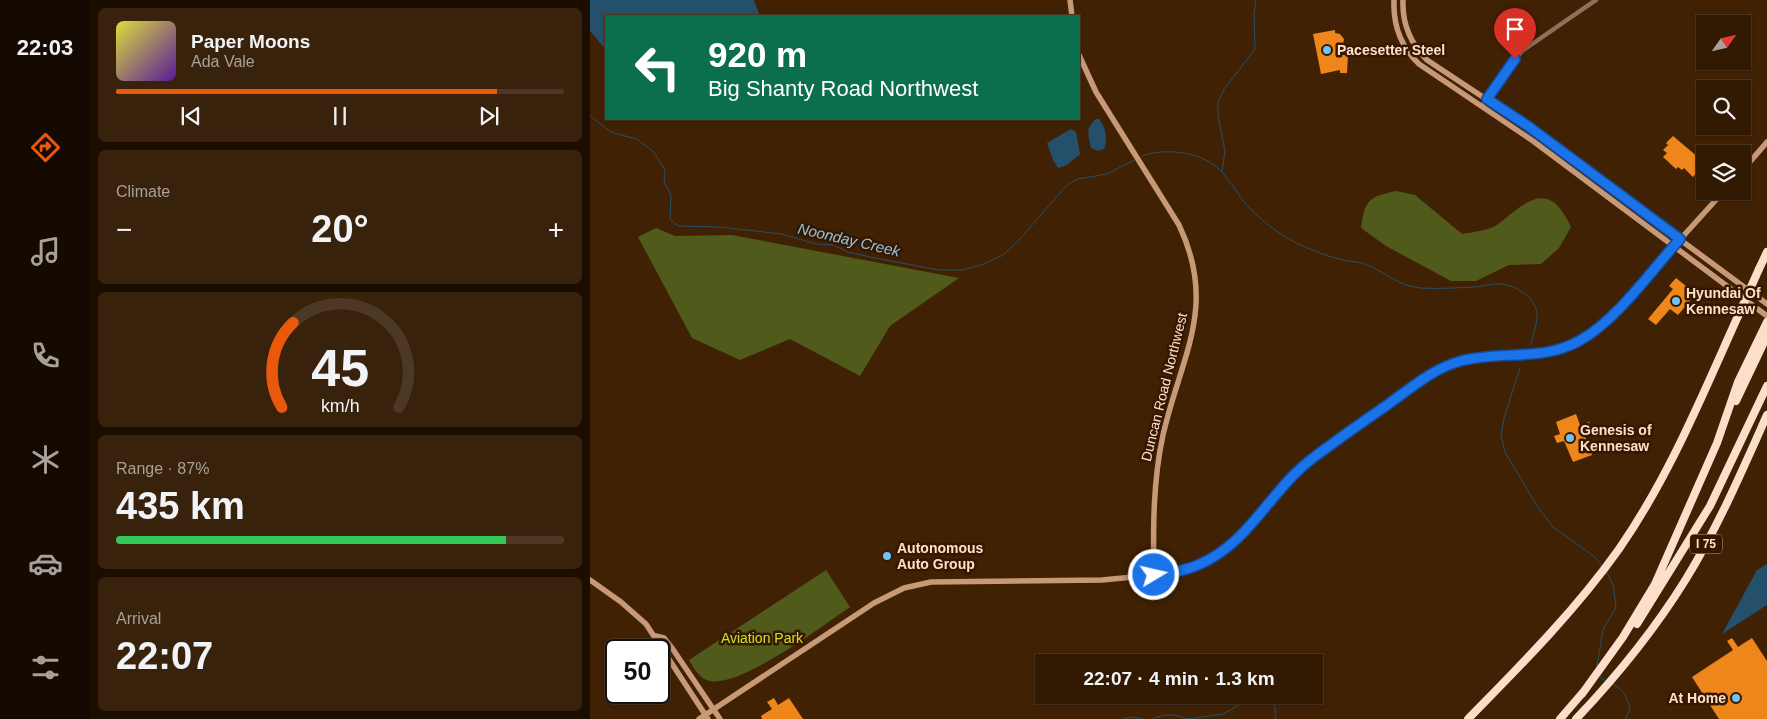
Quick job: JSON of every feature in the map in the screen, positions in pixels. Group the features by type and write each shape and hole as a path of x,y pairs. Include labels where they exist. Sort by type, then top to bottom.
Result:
{"highway":[{"path":"1468,719 1536,650 1590,588 1620,547 1672,459 1767,252"},
{"path":"1730,411 1738,382 1767,322"},
{"path":"1624,640 1655,584 1730,411 1745,385 1767,336"},
{"path":"1560,719 1624,640 1710,506 1767,386"},
{"name":"I 75","path":"1576,719 1627,661 1658,621 1699,556 1725,506 1767,415"}],"street":[{"path":"1070,0 1072,15"},
{"path":"1394,0 1394,17 1399,35 1413,59 1431,74 1482,106 1553,156 1767,316"},
{"path":"1403,0 1403,15 1408,32 1421,54 1561,151 1767,304"},
{"path":"1482,106 1508,67 1531,43 1596,0"},
{"name":"Duncan Road Northwest","path":"1080,57 1093,86 1180,225 1197,278 1198,292 1190,343 1168,416 1157,466 1153,506 1154,575"},
{"path":"1751,161 1767,142"},
{"path":"699,719 707,717 714,709 874,603 904,588 940,581 1102,580 1154,575 1196,566 1222,552 1240,537 1282,486 1306,463 1436,372 1460,361 1475,358 1547,353 1569,346 1586,337 1609,318 1716,200"},
{"path":"590,580 621,602 656,636 664,638 720,719"},
{"path":"656,636 657,644 707,717"}],"green space":[{"path":"1396,191 1415,195 1462,234 1493,227 1522,205 1539,198 1547,199 1560,208 1571,227 1559,248 1541,264 1509,265 1476,281 1451,281 1386,246 1361,228 1364,211 1370,201 1379,195"},
{"path":"656,228 675,236 732,235 959,278 890,326 860,376 790,339 740,360 692,338 638,237"},
{"name":"Aviation Park","path":"826,570 850,607 782,653 741,675 724,681 710,681 697,673 689,660"}],"water":[{"path":"590,0 754,0 760,15 605,15 605,49 590,31"},
{"path":"1096,119 1099,119 1105,129 1106,137 1104,149 1098,151 1091,148 1088,135 1090,126"},
{"path":"1071,129 1076,132 1080,154 1067,165 1058,168 1047,143"},
{"path":"1767,564 1767,605 1722,634 1757,570"}],"building":[{"name":"Pacesetter Steel","path":"1335,30 1335,33 1340,34 1344,39 1343,45 1338,48 1340,55 1348,55 1347,73 1340,73 1340,70 1321,74 1313,34"},
{"path":"1673,136 1696,155 1696,174 1693,177 1684,168 1682,170 1678,167 1676,169 1663,157 1667,153 1663,150 1668,145 1666,143"},
{"name":"Hyundai Of Kennesaw","path":"1676,278 1696,294 1678,315 1670,309 1656,325 1648,319 1673,289 1669,286"},
{"name":"Genesis of Kennesaw","path":"1576,414 1580,425 1589,422 1593,433 1585,436 1592,455 1573,462 1564,441 1557,443 1554,436 1560,434 1556,422"},
{"name":"At Home","path":"1732,638 1738,647 1752,638 1767,661 1767,719 1719,719 1692,677 1733,650 1727,641"},
{"path":"774,698 778,705 789,698 803,719 762,719 761,716 772,709 767,702"}],"waterway":[{"path":"1222,171 1225,151 1218,116 1218,102 1224,89 1255,49 1254,14 1256,0"},
{"name":"Noonday Creek","path":"590,116 611,132 636,139 653,151 665,170 664,182 671,195 670,219 678,226 719,227 782,234 816,244 833,245 848,252 939,270 963,270 984,264 1003,255 1018,241 1067,185 1078,179 1107,174 1134,160"},
{"name":"Noonday Creek","path":"1142,156 1152,153 1173,152 1185,153 1206,160 1223,173 1244,202 1277,231 1307,248 1342,260 1365,264 1404,284 1420,288 1476,287 1497,284 1507,285 1520,290 1531,299 1537,312 1536,325 1530,345"},
{"name":"Noonday Creek","path":"1520,368 1504,418 1501,435 1505,452 1537,506 1553,527 1595,557 1602,566"},
{"name":"Noonday Creek","path":"1597,666 1603,630 1616,607 1613,584 1606,571"},
{"name":"Noonday Creek","path":"1599,675 1605,681"},
{"name":"Noonday Creek","path":"1611,683 1622,691 1628,702 1630,710 1625,719"},
{"path":"1188,719 1223,714 1246,701 1257,702 1268,698 1274,702 1276,719"},
{"path":"1153,719 1170,715 1188,719"},
{"path":"1123,719 1132,717 1143,719"}],"place":[{"name":"Pacesetter Steel","path":"1327,50"},
{"name":"Hyundai Of Kennesaw","path":"1676,301"},
{"name":"Genesis of Kennesaw","path":"1570,438"},
{"name":"Autonomous Auto Group","path":"887,556"},
{"name":"At Home","path":"1736,698"}],"route":[{"path":"1154,575 1185,570 1209,560 1222,552 1240,537 1295,472 1417,384 1446,366 1486,356 1530,356 1547,353 1569,346 1586,337 1609,318 1680,239 1528,126 1487,99 1515,59"}]}
